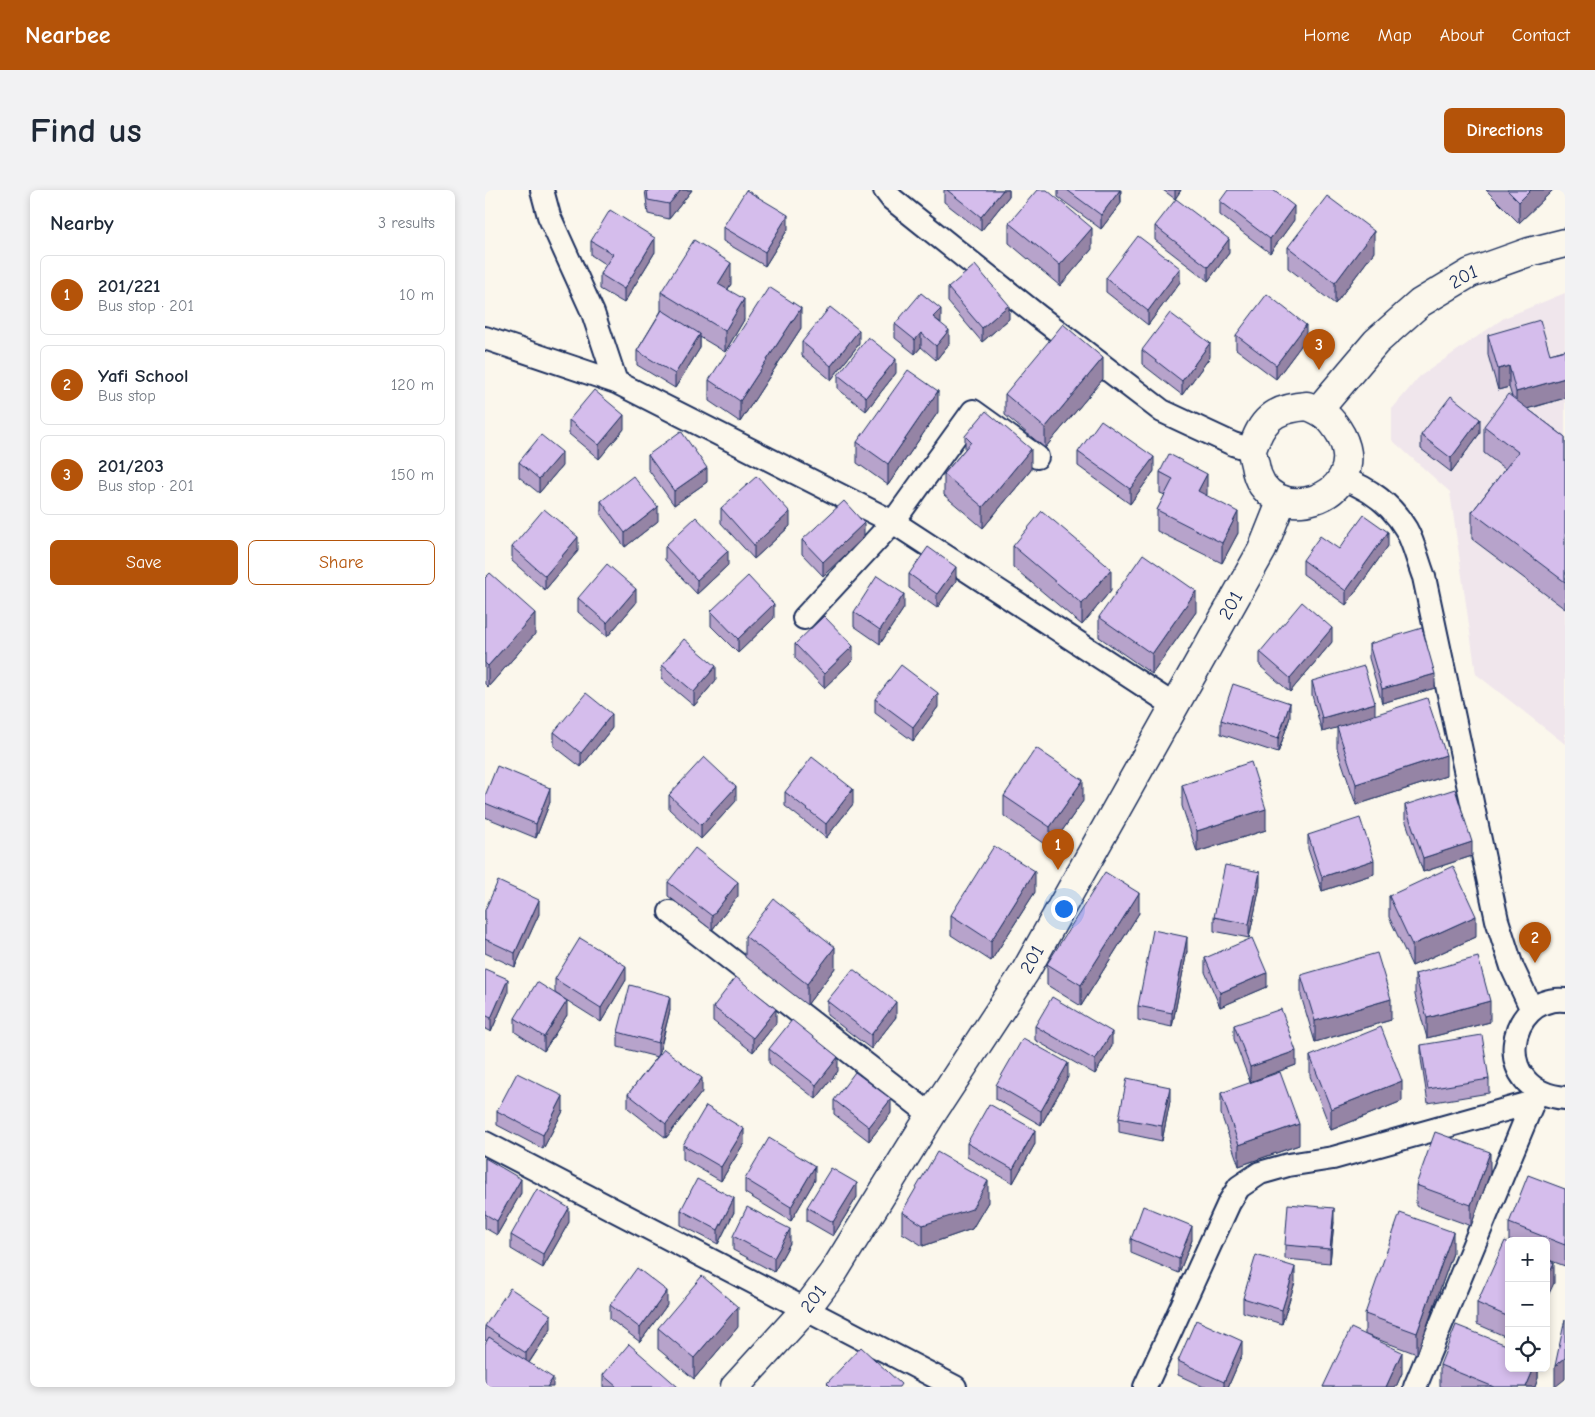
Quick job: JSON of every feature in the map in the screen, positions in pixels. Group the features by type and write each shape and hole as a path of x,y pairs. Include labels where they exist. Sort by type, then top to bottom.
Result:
{"street":[{"path":"542,190 549,216 593,313 616,382"},
{"path":"885,190 892,198 1030,310 1163,412 1233,444 1252,450"},
{"name":"201","path":"1321,411 1326,401 1376,342 1420,303 1470,273 1529,252 1565,243"},
{"path":"485,338 616,382 893,522 1175,706"},
{"path":"1307,406 1321,411 1335,425 1345,442 1346,460 1343,479 1333,490 1316,500 1299,503 1282,500 1267,491 1256,474 1252,450 1260,428 1275,413 1292,407 1307,406"},
{"path":"803,618 893,522 973,411 1037,457"},
{"path":"1343,479 1360,485 1389,506 1406,530 1424,577 1497,920 1512,967 1532,1010"},
{"name":"201","path":"735,1387 806,1309 833,1274 931,1116 1025,972 1262,550 1282,500"},
{"path":"670,912 931,1116"},
{"path":"1536,1097 1517,1068 1514,1052 1515,1036 1521,1022 1532,1010 1545,1002 1565,1000"},
{"path":"1415,1387 1536,1097"},
{"path":"1145,1387 1229,1203 1239,1187 1260,1173 1288,1165 1333,1158 1536,1097 1565,1098"},
{"path":"485,1143 955,1387"}],"shaded area":[{"path":"1565,293 1565,744 1476,674 1450,492 1392,440 1392,409 1419,377 1504,318"}],"building":[{"path":"647,190 681,190 669,204 648,200"},
{"path":"746,190 788,215 765,252 723,227"},
{"path":"947,190 1003,190 981,217"},
{"path":"1037,190 1047,190 1092,228 1060,265 1009,223"},
{"path":"1067,190 1120,190 1101,215"},
{"path":"1228,190 1273,190 1294,206 1270,239 1220,201"},
{"path":"1507,190 1531,190 1519,202"},
{"path":"1327,196 1374,231 1335,283 1288,247"},
{"path":"1176,199 1229,239 1208,267 1155,226"},
{"path":"610,210 655,238 624,289 600,274 613,254 591,241"},
{"path":"1138,236 1180,268 1148,311 1106,278"},
{"path":"694,240 731,263 718,284 744,299 725,331 661,292"},
{"path":"975,265 1009,305 982,328 948,288"},
{"path":"769,287 801,308 740,401 709,380"},
{"path":"921,293 941,309 933,317 949,330 936,346 921,333 915,340 895,324"},
{"path":"1267,294 1306,325 1276,365 1236,335"},
{"path":"830,307 859,330 831,366 802,342"},
{"path":"662,310 700,334 675,374 637,351"},
{"path":"1170,313 1210,343 1182,381 1142,350"},
{"path":"1540,320 1550,354 1565,350 1565,378 1516,392 1509,366 1498,369 1488,335"},
{"path":"1063,324 1103,358 1045,428 1005,394"},
{"path":"868,337 896,359 866,397 838,375"},
{"path":"908,370 938,391 888,464 857,442"},
{"path":"594,390 624,415 599,445 569,420"},
{"path":"1508,394 1565,437 1565,582 1472,512 1518,452 1484,426"},
{"path":"1451,396 1480,419 1451,458 1421,435"},
{"path":"986,411 1031,449 983,507 944,474 971,442 965,436"},
{"path":"1101,420 1154,457 1130,489 1078,452"},
{"path":"681,431 707,468 674,491 648,455"},
{"path":"541,435 562,452 539,479 519,462"},
{"path":"1169,454 1207,474 1198,491 1238,512 1222,543 1157,510 1173,479 1160,472"},
{"path":"633,476 658,507 625,533 601,501"},
{"path":"757,476 790,512 754,545 721,508"},
{"path":"844,501 864,523 823,562 802,540"},
{"path":"544,509 578,537 545,576 512,547"},
{"path":"1042,511 1111,569 1082,604 1013,546"},
{"path":"1364,515 1388,532 1346,591 1303,560 1320,536 1339,549"},
{"path":"696,517 728,551 697,580 665,546"},
{"path":"928,547 956,567 937,594 909,574"},
{"path":"1143,554 1196,591 1152,654 1099,617"},
{"path":"607,564 636,589 607,623 578,598"},
{"path":"490,573 535,613 488,666 485,663 485,578"},
{"path":"748,576 774,604 738,639 711,611"},
{"path":"877,576 904,594 880,630 854,612"},
{"path":"1302,602 1332,628 1290,678 1260,652"},
{"path":"824,616 853,646 824,674 795,644"},
{"path":"1422,628 1435,674 1382,689 1369,644"},
{"path":"684,639 716,666 694,692 662,665"},
{"path":"901,665 938,693 913,727 875,699"},
{"path":"1364,666 1375,703 1322,718 1312,681"},
{"path":"1233,684 1290,703 1278,739 1221,720"},
{"path":"586,693 612,714 581,753 554,732"},
{"path":"1427,698 1446,755 1356,784 1337,727"},
{"path":"1036,748 1083,780 1050,827 1004,796"},
{"path":"704,757 736,787 701,825 669,795"},
{"path":"812,757 853,789 826,824 785,792"},
{"path":"1251,762 1266,809 1197,831 1182,785"},
{"path":"497,766 550,788 536,824 485,803 485,796"},
{"path":"1455,789 1472,842 1423,858 1405,805"},
{"path":"1360,818 1374,860 1322,877 1308,835"},
{"path":"994,846 1035,871 991,941 951,915"},
{"path":"695,848 738,882 712,916 668,882"},
{"path":"1225,865 1260,872 1249,924 1214,917"},
{"path":"1453,866 1476,916 1412,945 1389,896"},
{"path":"1105,872 1139,893 1081,985 1047,964"},
{"path":"498,881 539,900 515,953 485,939 485,910"},
{"path":"774,899 835,947 807,984 745,936"},
{"path":"1153,930 1187,937 1172,1013 1138,1006"},
{"path":"580,938 626,966 601,1008 555,979"},
{"path":"1252,938 1267,973 1220,993 1205,958"},
{"path":"1377,953 1391,999 1315,1021 1301,975"},
{"path":"1478,957 1490,1001 1427,1018 1415,974"},
{"path":"485,969 508,979 491,1018 485,1015"},
{"path":"853,969 896,1002 871,1035 827,1001"},
{"path":"736,977 776,1009 753,1038 713,1007"},
{"path":"537,982 567,1001 544,1037 515,1018"},
{"path":"630,985 670,996 658,1043 618,1032"},
{"path":"1052,997 1112,1032 1095,1060 1035,1026"},
{"path":"1281,1009 1296,1051 1250,1067 1234,1025"},
{"path":"792,1020 838,1057 816,1085 769,1049"},
{"path":"1381,1027 1402,1081 1331,1109 1310,1056"},
{"path":"1482,1035 1489,1079 1428,1089 1421,1045"},
{"path":"1023,1038 1068,1063 1041,1111 996,1085"},
{"path":"664,1049 702,1078 666,1124 628,1094"},
{"path":"855,1072 891,1099 869,1127 834,1100"},
{"path":"1280,1072 1299,1124 1239,1145 1221,1093"},
{"path":"517,1073 563,1096 543,1135 497,1111"},
{"path":"1127,1078 1170,1087 1162,1126 1119,1118"},
{"path":"989,1104 1035,1130 1013,1169 967,1143"},
{"path":"706,1106 744,1129 721,1167 683,1145"},
{"path":"1435,1132 1490,1152 1471,1205 1416,1185"},
{"path":"769,1138 815,1166 791,1207 745,1179"},
{"path":"937,1152 988,1181 972,1209 923,1225 902,1212"},
{"path":"485,1158 521,1179 497,1221 485,1214"},
{"path":"831,1168 857,1183 833,1222 807,1207"},
{"path":"1528,1175 1565,1189 1565,1245 1550,1239 1550,1237 1545,1237 1509,1223"},
{"path":"697,1179 734,1198 718,1230 681,1210"},
{"path":"537,1189 569,1208 543,1254 511,1235"},
{"path":"1288,1204 1334,1208 1330,1249 1285,1245"},
{"path":"1143,1206 1192,1226 1179,1259 1131,1239"},
{"path":"747,1207 790,1229 774,1258 733,1236"},
{"path":"1400,1213 1453,1232 1417,1333 1365,1314"},
{"path":"1505,1241 1505,1315 1477,1303"},
{"path":"1256,1255 1295,1267 1282,1310 1243,1298"},
{"path":"1550,1261 1554,1263 1550,1271"},
{"path":"637,1268 667,1291 640,1328 610,1305"},
{"path":"702,1276 738,1307 694,1358 658,1328"},
{"path":"510,1288 551,1315 526,1353 485,1326"},
{"path":"1565,1319 1565,1358 1555,1366"},
{"path":"1196,1320 1242,1341 1224,1382 1178,1361"},
{"path":"1456,1325 1505,1344 1505,1372 1532,1372 1526,1387 1494,1387 1440,1365"},
{"path":"1351,1328 1402,1352 1386,1387 1323,1387"},
{"path":"489,1337 553,1378 547,1387 485,1387 485,1344"},
{"path":"629,1344 678,1387 617,1387 603,1375"},
{"path":"861,1347 901,1384 899,1387 831,1387 827,1383"}],"place":[{"name":"201/203","path":"1319,370"},
{"name":"201/221","path":"1058,870"},
{"name":"Yafi School","path":"1535,963"}]}
